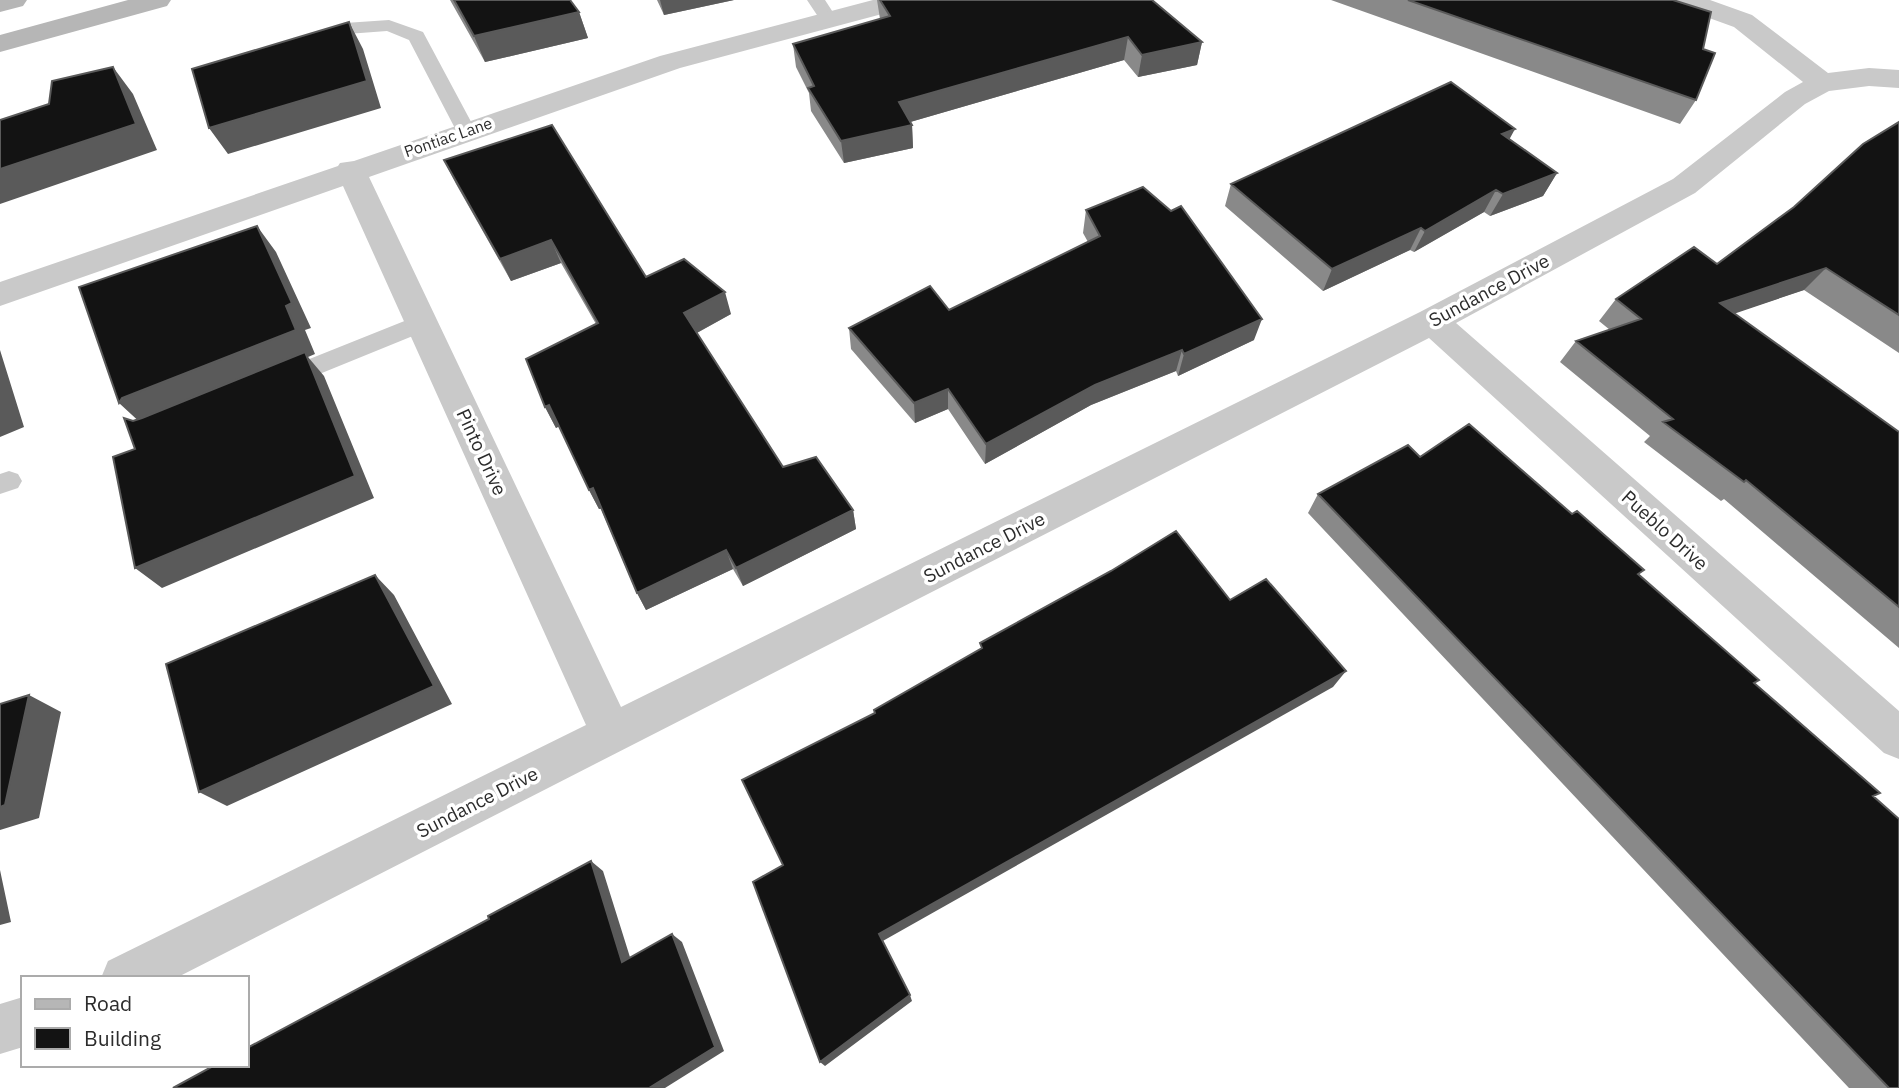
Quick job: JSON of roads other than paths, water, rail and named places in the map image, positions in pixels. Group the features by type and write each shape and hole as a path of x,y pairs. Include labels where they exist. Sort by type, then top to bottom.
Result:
{"main road":[{"path":"0,4 14,0"},
{"path":"0,44 158,0"}],"street":[{"name":"Pontiac Lane","path":"0,294 351,170 822,10 903,0"},
{"path":"1685,0 1743,21 1822,83 1869,77 1899,79"},
{"name":"Sundance Drive","path":"129,976 1432,321 1684,186 1795,99 1822,83"},
{"name":"Pinto Drive","path":"351,170 612,734"},
{"name":"Pueblo Drive","path":"1432,321 1899,739"},
{"path":"0,1029 21,1023"}],"lane":[{"path":"297,43 345,29 389,25 416,36 466,131"},
{"path":"258,390 422,323"}]}
